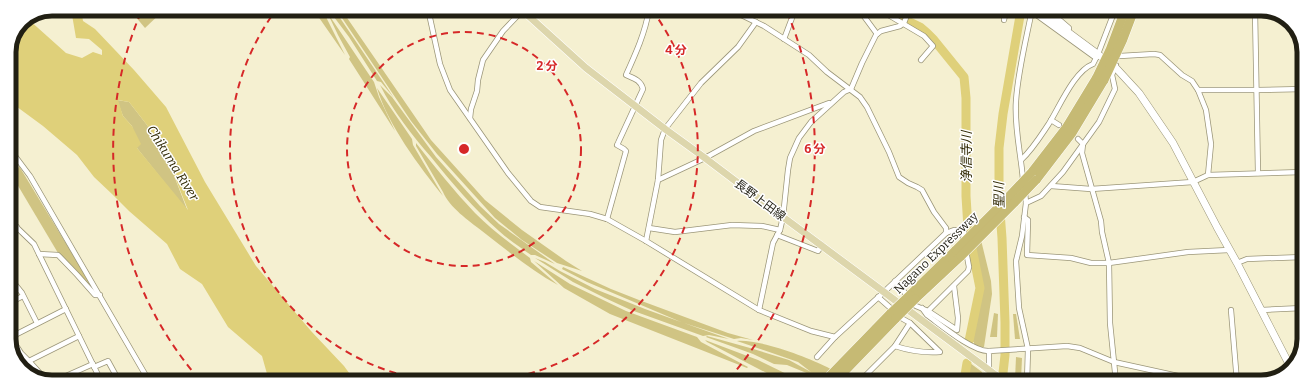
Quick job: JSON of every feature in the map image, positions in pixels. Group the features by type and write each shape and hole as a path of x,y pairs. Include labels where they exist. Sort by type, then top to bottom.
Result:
{"highway":[{"name":"Nagano Expressway","path":"1100,79 1123,16"},
{"name":"Nagano Expressway","path":"834,375 958,253 1015,202 1034,176 1072,133 1100,79 1120,46 1132,16"},
{"name":"Nagano Expressway","path":"838,375 841,369"}],"main road":[{"name":"長野上田線","path":"529,16 576,60 665,129 822,246 881,295 994,375"}],"street":[{"path":"429,16 440,64 450,90 508,173 531,201 540,207 590,214 607,219 759,310 811,331 835,337"},
{"path":"470,118 483,60 503,31 517,16"},
{"path":"607,219 626,151 617,145 642,91 642,83 626,75 639,47 648,16"},
{"path":"744,16 809,54 827,72 860,97 867,107 889,152 899,177 922,190 934,212 946,228 946,233"},
{"path":"784,39 793,16"},
{"path":"864,16 877,34"},
{"path":"891,16 924,36 933,46 921,60"},
{"path":"759,310 767,264 773,243 779,233 783,218 790,158 799,138 811,122 831,103 844,92 851,89 877,34 881,31 900,26 906,16"},
{"path":"1004,20 1005,16"},
{"path":"1027,375 1026,349 1019,308 1016,261 1020,249 1026,203 1016,121 1016,101 1031,16"},
{"path":"1042,16 1097,56 1115,67 1139,93 1157,118 1173,144 1237,263 1288,363"},
{"path":"1055,16 1069,28 1066,33"},
{"path":"1021,160 1028,154 1051,120 1075,80 1086,66 1093,64 1113,16"},
{"path":"1026,203 1041,196 1051,186 1099,122 1115,89 1112,75 1133,16"},
{"path":"1255,16 1258,172"},
{"path":"646,241 658,180 662,140 665,129 701,83 738,47 756,22"},
{"path":"1120,56 1160,55 1182,75 1192,80 1198,90 1206,110 1211,144 1208,175"},
{"path":"1198,90 1297,89"},
{"path":"658,180 705,158 754,131 831,103"},
{"path":"1051,120 1059,125"},
{"path":"1078,139 1083,144"},
{"path":"1083,144 1082,153 1101,221 1109,263 1110,323 1115,375"},
{"path":"16,157 30,176 146,375"},
{"path":"1051,186 1091,189 1193,182 1208,175 1258,172 1297,172"},
{"path":"1024,217 1028,220 1027,255 1071,258 1091,263 1109,263 1188,252 1229,250"},
{"path":"649,228 676,232 732,225 762,226 818,251 822,246"},
{"path":"17,227 34,244 98,375"},
{"path":"817,357 835,337 946,233 954,230 964,232 962,241 966,249 968,271 928,311"},
{"path":"39,254 58,255 95,295 100,295"},
{"path":"1237,263 1247,259 1297,257"},
{"path":"895,281 916,306 928,311 957,330 958,318 954,286"},
{"path":"16,286 23,296 37,323"},
{"path":"881,295 903,319 910,323 940,352 925,353 904,350 895,346"},
{"path":"16,300 23,296"},
{"path":"922,308 927,315 973,348 983,351 1067,346 1080,348 1114,362 1173,375"},
{"path":"1262,310 1297,308"},
{"path":"16,336 37,323 66,309"},
{"path":"1231,310 1236,375"},
{"path":"867,375 895,346 910,323"},
{"path":"29,361 79,336"},
{"path":"18,350 39,373"},
{"path":"990,372 991,350"},
{"path":"69,375 108,360 116,375"}],"shaded area":[{"path":"135,16 158,16 145,28"},
{"path":"318,16 326,16 345,55"},
{"path":"329,16 374,82 379,97 395,131 349,59 350,57"},
{"path":"333,16 339,16 394,98 381,82 377,81 349,37"},
{"path":"341,16 346,16 431,140 485,200 522,230 582,271 557,263 522,240 495,218 437,154 411,121"},
{"path":"380,85 392,97 436,157 480,206 499,224 555,264 535,255 531,255 503,234 481,214 455,186 410,131"},
{"path":"377,88 412,139 413,145 443,196 424,172 396,131"},
{"path":"117,100 129,102 147,125 168,160 188,212 137,148 132,126 123,116"},
{"path":"416,143 452,188 475,213 495,231 530,258 531,262 558,285 519,260 471,223 450,203 416,146"},
{"path":"19,166 96,293 58,253 16,182 16,174"},
{"path":"981,240 991,281 992,294 984,347 977,347 974,346 974,342 971,342 983,285 974,247"},
{"path":"535,258 595,289 645,309 681,322 587,282 562,269 563,267 639,300 728,333 753,340 741,338 734,339 684,323 729,339 709,335 703,336 631,310 573,282"},
{"path":"534,261 570,284 626,311 697,337 701,342 748,367 747,368 610,314 564,288"},
{"path":"994,313 998,314 997,337 990,337"},
{"path":"1013,314 1016,314 1020,339 1015,339"},
{"path":"707,336 789,360 811,372 798,362 737,341 747,341 770,346 808,358 840,375 811,375 787,365 774,364 753,354 706,337"},
{"path":"705,340 758,360 789,375 770,375"},
{"path":"1016,357 1022,358 1021,375 1015,375"},
{"path":"970,363 982,372 983,375 968,375"}],"water":[{"name":"Chikuma River","path":"72,16 82,16 83,21 95,29 134,70 166,107 205,182 256,266 351,375 267,375 262,356 228,327 202,284 180,269 167,244 129,211 94,177 77,155 43,126 16,106 17,45 22,32 32,22 66,53 82,58 93,52 102,55 102,50 89,39 76,38","holes":["118,100 129,102 147,125 168,160 188,210 137,148 141,144 132,126 123,116"]}],"waterway":[{"name":"浄信寺川","path":"897,16 920,27 927,33 964,77 966,98 966,196 968,228 980,288 969,341"},
{"name":"聖川","path":"1003,375 1005,355 1005,322 999,199 999,148 1003,114 1020,16"},
{"name":"浄信寺川","path":"965,375 967,363"}]}
